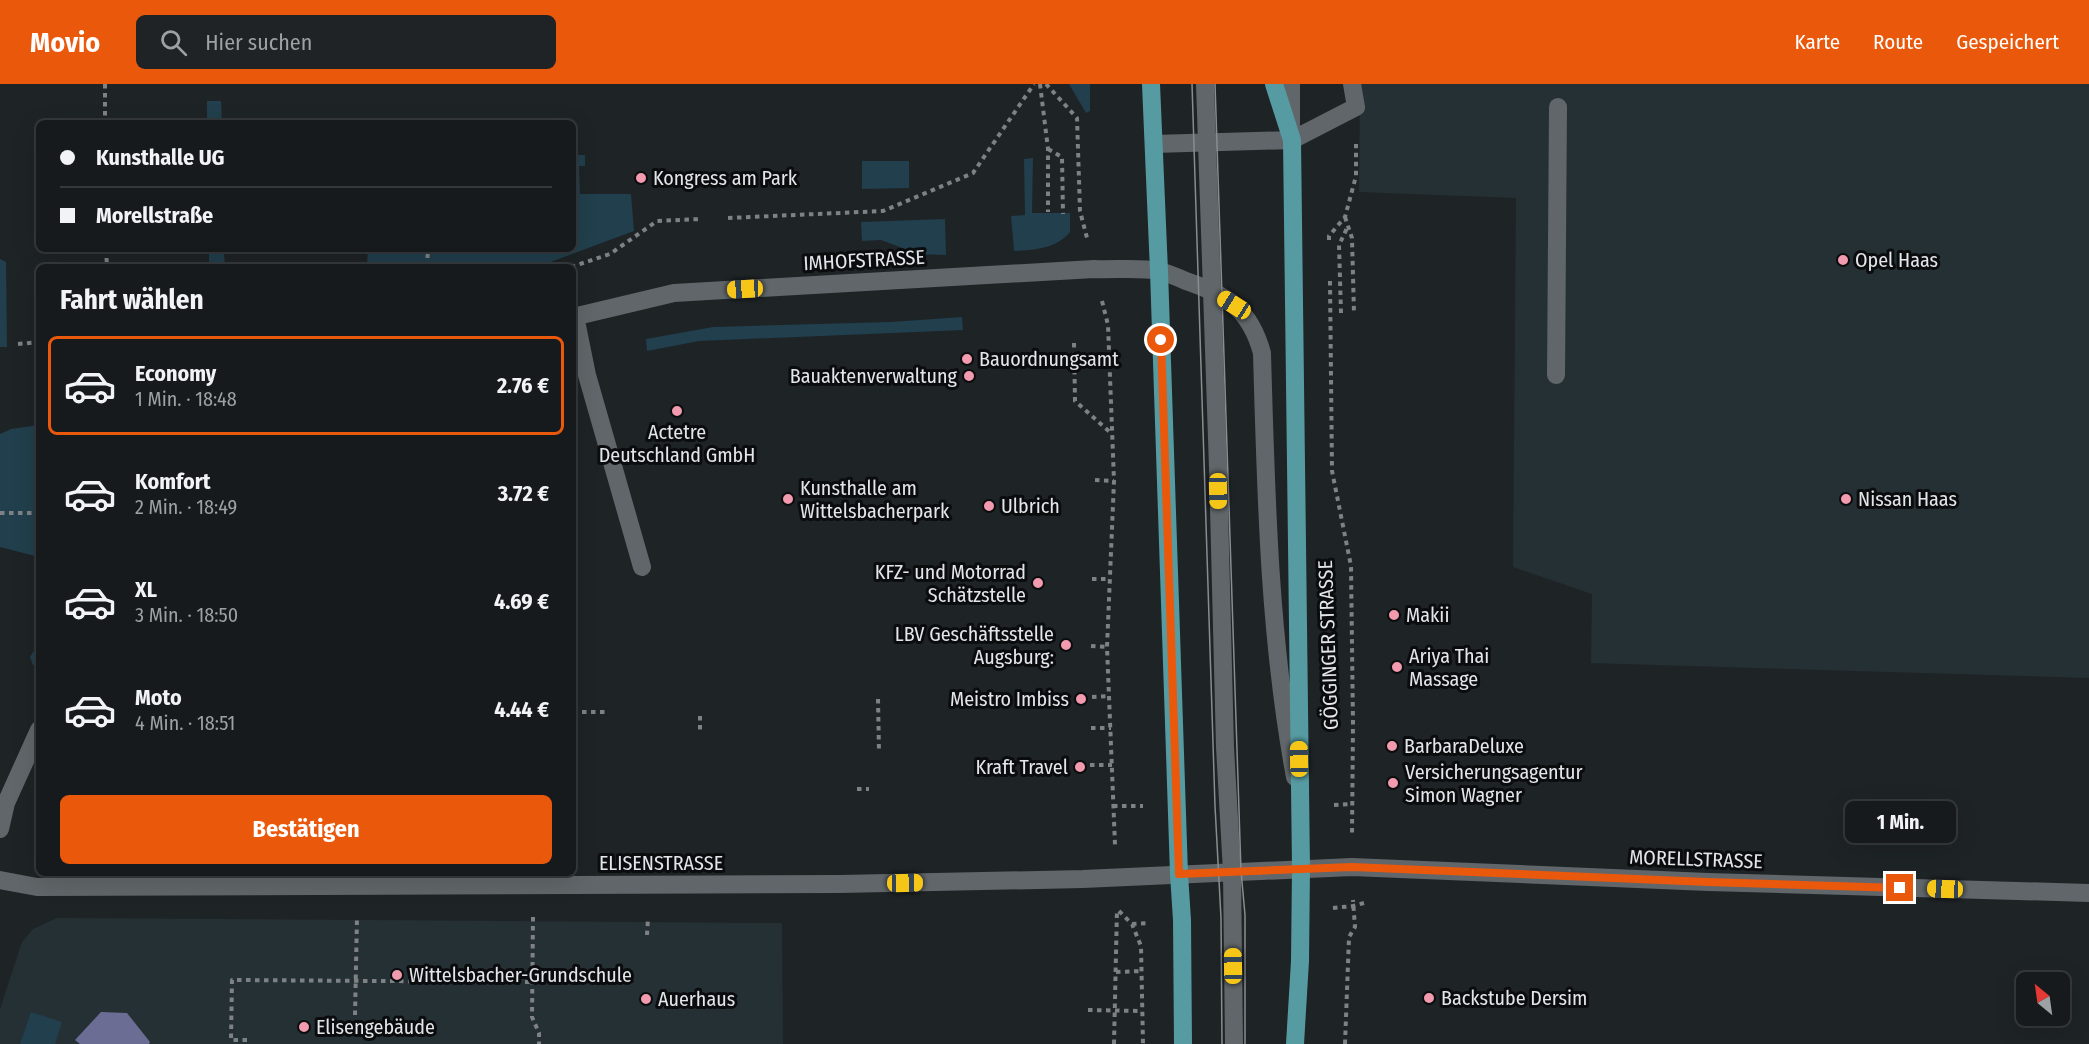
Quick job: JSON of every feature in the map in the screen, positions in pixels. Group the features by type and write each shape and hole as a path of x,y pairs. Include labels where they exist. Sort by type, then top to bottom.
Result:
{"main road":[{"path":"1151,84 1182,920 1183,1044"},
{"name":"GÖGGINGER STRASSE","path":"1274,84 1292,140 1301,868 1300,962 1295,1044"}],"street":[{"path":"1205,84 1225,747 1232,872 1234,1044"},
{"name":"GÖGGINGER STRASSE","path":"1291,84 1292,140"},
{"path":"1154,144 1292,140 1356,107 1352,84"},
{"path":"1556,375 1558,107"},
{"name":"IMHOFSTRASSE","path":"576,316 674,293 1094,269 1159,271"},
{"name":"GÖGGINGER STRASSE","path":"1159,271 1212,291 1234,305 1248,319 1257,335 1262,353 1269,557 1287,723 1300,805"},
{"path":"576,325 587,375 642,567"},
{"path":"0,829 6,803 36,737"},
{"name":"MORELLSTRASSE","path":"1301,868 1352,867 1708,882 2089,893"},
{"path":"1179,874 1301,868"},
{"name":"ELISENSTRASSE","path":"0,880 37,887 300,887 840,884 1116,878 1179,874"}],"path":[{"path":"105,84 105,120"},
{"path":"728,218 883,211 973,173 1034,84"},
{"path":"1040,84 1048,149 1048,212"},
{"path":"1046,84 1077,118 1080,211 1108,325 1114,481 1107,647 1116,878"},
{"path":"1329,248 1329,236 1345,217 1356,176 1356,107"},
{"path":"1048,149 1062,157 1063,214"},
{"path":"1345,217 1352,238 1354,313"},
{"path":"576,265 610,254 657,222 701,219"},
{"path":"1341,314 1339,245 1348,226"},
{"name":"GÖGGINGER STRASSE","path":"1329,271 1332,471 1351,566 1353,713 1351,804 1355,927 1349,937 1345,1044"},
{"path":"18,344 36,342"},
{"path":"1074,343 1075,401 1112,434"},
{"path":"1095,480 1114,481"},
{"path":"0,513 36,513"},
{"path":"1092,579 1109,579"},
{"path":"1091,646 1107,647"},
{"path":"1092,697 1109,696"},
{"path":"878,699 879,752"},
{"path":"576,712 608,712"},
{"path":"700,716 700,733"},
{"path":"1091,728 1111,728"},
{"path":"1090,765 1112,765"},
{"path":"857,789 869,789"},
{"path":"1114,1044 1117,909 1132,924 1141,946 1143,1044"},
{"path":"533,911 532,1017 539,1033 539,1044"},
{"path":"647,935 648,911"},
{"path":"355,1015 357,920"},
{"path":"1116,972 1142,971"},
{"path":"247,1040 231,1040 232,980 531,982"},
{"path":"1088,1010 1142,1011"}],"shaded area":[{"path":"1069,84 1090,84 1090,111 1086,113"},
{"path":"1360,84 2089,84 2089,678 1591,663 1592,594 1513,567 1516,198 1359,192"},
{"path":"207,101 221,101 222,120 207,120"},
{"path":"576,155 585,155 585,166 579,166 580,194 631,194 634,231 545,264 367,264 368,252 576,252"},
{"path":"1033,158 1032,213 1070,213 1070,232 1051,245 1014,251 1011,216 1025,215 1024,159"},
{"path":"862,161 909,161 909,188 862,189"},
{"path":"945,219 946,255 914,254 881,240 862,241 861,222"},
{"path":"209,252 224,252 225,264 209,264"},
{"path":"0,259 6,262 7,347 0,347"},
{"path":"962,317 963,330 699,341 647,351 646,339 713,327 891,322"},
{"path":"36,425 36,556 0,547 0,434 11,429"},
{"path":"36,648 36,667 33,665 30,657"},
{"name":"Wittelsbacher-Grundschule","path":"57,918 782,923 783,1044 0,1044 0,1009 22,942 33,929"},
{"path":"31,1012 62,1022 55,1044 20,1044"}],"water":[{"path":"101,1012 127,1013 150,1042 149,1044 80,1044 75,1040"}],"tram line":[{"path":"1192,84 1215,806 1221,918 1222,1044"},
{"path":"1215,84 1241,871 1245,915 1245,1044"}],"place":[{"name":"Kongress am Park","path":"641,178"},
{"name":"Opel Haas","path":"1843,260"},
{"name":"Bauordnungsamt","path":"967,359"},
{"name":"Bauaktenverwaltung","path":"969,376"},
{"name":"Actetre Deutschland GmbH","path":"677,411"},
{"name":"Kunsthalle am Wittelsbacherpark","path":"788,499"},
{"name":"Nissan Haas","path":"1846,499"},
{"name":"Ulbrich","path":"989,506"},
{"name":"KFZ- und Motorrad Schätzstelle","path":"1038,583"},
{"name":"Makii","path":"1394,615"},
{"name":"LBV Geschäftsstelle Augsburg:","path":"1066,645"},
{"name":"Ariya Thai Massage","path":"1397,667"},
{"name":"Meistro Imbiss","path":"1081,699"},
{"name":"BarbaraDeluxe","path":"1392,746"},
{"name":"Kraft Travel","path":"1080,767"},
{"name":"Versicherungsagentur Simon Wagner","path":"1393,783"},
{"name":"Wittelsbacher-Grundschule","path":"397,975"},
{"name":"Backstube Dersim","path":"1429,998"},
{"name":"Auerhaus","path":"646,999"},
{"name":"Elisengebäude","path":"304,1027"}],"route":[{"path":"1161,340 1179,874 1352,867 1900,888"}]}
